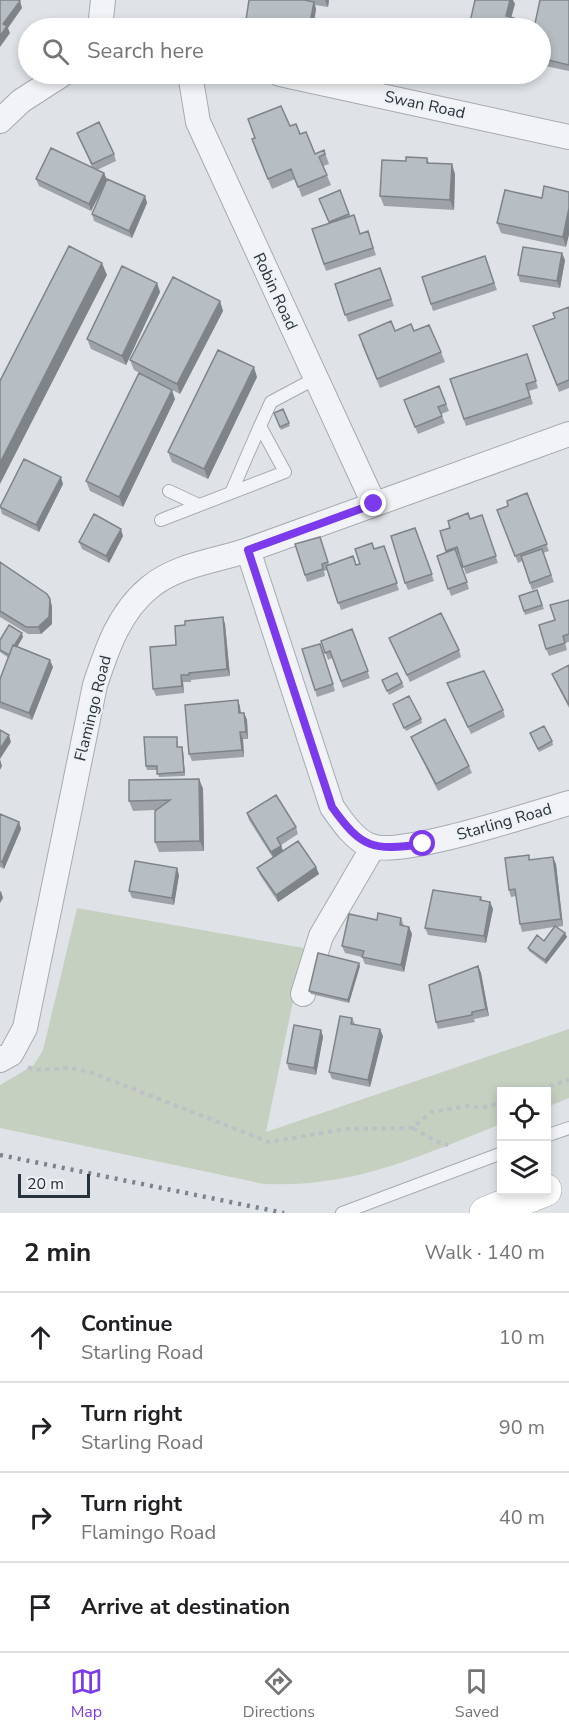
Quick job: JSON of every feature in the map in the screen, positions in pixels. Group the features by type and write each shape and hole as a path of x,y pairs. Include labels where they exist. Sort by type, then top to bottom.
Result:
{"main road":[{"path":"551,1188 569,1181"},
{"path":"491,1211 533,1195"}],"street":[{"path":"101,18 103,0"},
{"path":"0,121 21,101 47,84"},
{"name":"Robin Road","path":"192,84 198,122 374,504"},
{"name":"Swan Road","path":"326,84 569,137"},
{"name":"Flamingo Road","path":"3,1058 11,1054 25,1028 95,685 107,647 125,613 148,588 166,574 248,550 569,434"},
{"path":"248,550 332,807 345,826 373,847 321,936 303,994"},
{"name":"Starling Road","path":"373,847 394,848 423,844 569,803"}],"lane":[{"path":"231,493 271,402 316,378"},
{"path":"161,520 285,472 260,426"},
{"path":"169,491 199,505"},
{"path":"551,1134 569,1128"},
{"path":"342,1213 497,1155"}],"path":[{"path":"3,1058 34,1070 70,1068 90,1072 269,1142 346,1129 413,1128 436,1142 448,1144"},
{"path":"547,1087 569,1080"},
{"path":"413,1128 431,1112 468,1106 482,1108 497,1103"}],"green space":[{"path":"77,908 304,948 266,1132 569,1029 569,1098 551,1105 551,1087 497,1087 497,1126 386,1168 328,1181 264,1184 0,1128 0,1085 34,1065 43,1050"}],"building":[{"path":"0,0 20,1 3,24 7,26 0,36"},
{"path":"249,0 314,2 311,18 246,18"},
{"path":"475,0 510,0 506,16 514,18 471,18"},
{"path":"540,0 569,0 569,65 551,61 551,18 536,18"},
{"path":"281,106 290,126 296,124 300,134 306,132 315,154 324,150 325,154 319,157 327,175 298,187 291,169 268,179 252,139 255,138 248,119"},
{"path":"99,122 114,154 92,164 77,133"},
{"path":"51,148 104,173 89,204 36,179"},
{"path":"406,157 427,158 427,163 452,164 450,200 380,196 382,160 406,161"},
{"path":"107,179 145,196 129,231 92,214"},
{"path":"544,186 569,192 569,208 563,237 497,223 505,190 542,198"},
{"path":"340,190 349,214 329,222 319,199"},
{"path":"354,215 360,234 368,231 373,248 324,264 312,229"},
{"path":"69,246 102,263 0,463 0,381"},
{"path":"523,247 562,253 557,281 518,275"},
{"path":"485,256 494,283 431,304 422,277"},
{"path":"122,266 157,283 122,356 87,339"},
{"path":"380,268 391,299 345,315 335,284"},
{"path":"173,277 220,301 177,384 130,360"},
{"path":"569,307 569,380 557,385 533,326 555,318 553,313"},
{"path":"391,321 395,331 411,324 414,331 429,325 441,352 377,379 359,335"},
{"path":"218,350 254,367 204,469 168,452"},
{"path":"527,354 536,381 526,384 530,397 464,419 450,379"},
{"path":"139,373 172,390 119,497 86,481"},
{"path":"439,386 446,404 438,407 442,416 415,427 404,400"},
{"path":"283,409 289,423 280,427 274,413"},
{"path":"24,459 61,477 36,525 0,507"},
{"path":"527,493 547,544 515,556 497,510 508,506 507,501"},
{"path":"468,513 470,519 482,515 496,556 463,567 457,547 446,551 440,531 450,528 448,521"},
{"path":"94,514 121,529 106,556 79,542"},
{"path":"415,528 432,574 405,583 391,536"},
{"path":"320,537 328,562 322,564 323,569 305,575 295,544"},
{"path":"372,543 374,549 384,546 397,583 338,603 326,566 353,556 356,565 360,564 355,549"},
{"path":"455,549 467,582 448,589 437,556"},
{"path":"542,549 551,575 530,583 521,556"},
{"path":"0,562 47,594 50,599 49,617 38,627 26,627 0,611"},
{"path":"537,590 542,605 524,611 519,596"},
{"path":"569,600 569,634 563,636 565,643 546,649 539,625 555,620 550,605"},
{"path":"441,613 459,650 407,675 389,638"},
{"path":"223,617 227,669 181,675 182,686 153,689 150,647 176,645 175,626 185,625 185,621"},
{"path":"9,625 22,633 9,655 0,650 0,640"},
{"path":"352,629 368,671 341,681 330,651 325,653 321,641"},
{"path":"320,644 333,684 315,690 302,649"},
{"path":"13,645 50,660 29,713 0,702 0,679"},
{"path":"569,665 569,705 552,674"},
{"path":"484,671 503,710 468,727 447,683"},
{"path":"397,673 402,683 387,691 382,680"},
{"path":"409,696 421,719 404,728 393,704"},
{"path":"238,700 239,713 244,713 246,732 240,732 242,750 189,754 185,705"},
{"path":"445,719 469,766 436,784 411,737"},
{"path":"544,726 552,741 538,749 530,733"},
{"path":"0,730 9,735 0,749"},
{"path":"144,737 177,737 177,747 182,747 184,772 157,774 157,766 146,766"},
{"path":"199,779 200,841 155,842 155,811 170,800 129,801 129,780"},
{"path":"276,795 296,827 277,838 281,846 271,852 247,813"},
{"path":"0,814 19,822 2,862 0,861"},
{"path":"298,841 316,867 276,895 257,868"},
{"path":"529,855 529,860 553,857 561,919 520,924 515,889 509,890 505,858"},
{"path":"135,861 177,868 172,898 129,891"},
{"path":"433,890 481,897 480,900 490,902 484,936 425,928"},
{"path":"378,913 401,918 400,925 409,927 401,965 362,957 364,951 342,946 349,914 377,920"},
{"path":"555,926 565,933 545,960 528,948 537,935 544,941"},
{"path":"318,953 359,963 348,1000 309,991"},
{"path":"478,966 486,1009 472,1012 472,1015 436,1022 429,985"},
{"path":"340,1016 352,1018 351,1024 380,1029 368,1080 329,1072"},
{"path":"294,1025 321,1030 314,1068 287,1063"}],"railway":[{"path":"0,1155 284,1213"}],"route":[{"path":"374,504 248,550 332,807 345,826 370,846 394,848 423,844"}]}
